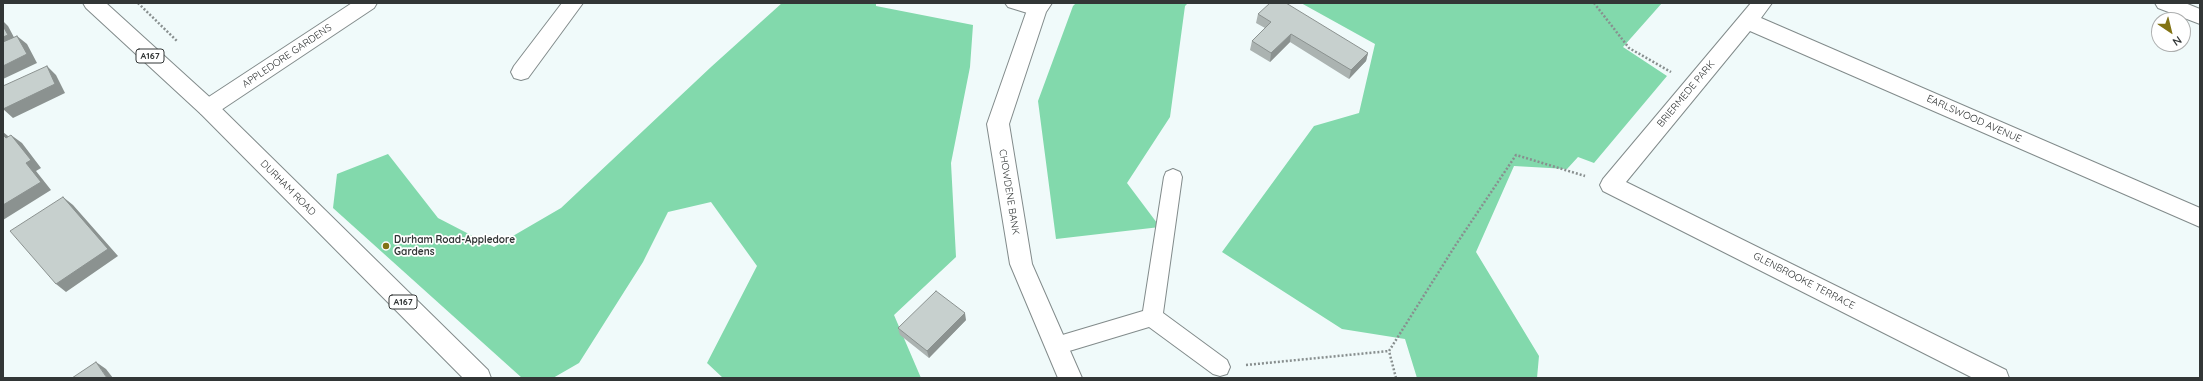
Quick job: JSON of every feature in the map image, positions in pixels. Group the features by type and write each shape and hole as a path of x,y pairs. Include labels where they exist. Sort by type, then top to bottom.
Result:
{"street":[{"name":"DURHAM ROAD","path":"93,3 208,108 479,378"},
{"name":"APPLEDORE GARDENS","path":"208,108 367,3"},
{"path":"521,72 573,3"},
{"name":"BRIERMEDE PARK","path":"1611,184 1762,3"},
{"path":"2165,3 2200,17"},
{"name":"CHOWDENE BANK","path":"1040,6 998,124 1020,264 1070,378"},
{"name":"EARLSWOOD AVENUE","path":"1747,21 2200,218"},
{"name":"GLENBROOKE TERRACE","path":"1611,184 1997,378"}],"lane":[{"path":"1014,3 1040,6"},
{"path":"1152,317 1173,177"},
{"path":"1056,346 1152,317"},
{"path":"1152,317 1220,367"}],"path":[{"path":"138,3 183,46"},
{"path":"1594,3 1629,48 1693,86"},
{"path":"1396,378 1389,350 1454,246 1516,155 1611,184"},
{"path":"1220,367 1389,350"}],"green space":[{"path":"782,3 876,3 876,6 973,25 970,67 951,163 956,257 894,315 921,378 723,378 707,363 757,266 711,202 668,212 643,262 579,363 553,378 522,378 333,208 337,174 388,154 438,218 494,247 561,208 711,67"},
{"path":"1076,3 1188,3 1185,6 1170,117 1127,183 1160,227 1056,239 1038,101 1073,6"},
{"path":"1301,3 1662,3 1623,47 1667,76 1594,163 1578,157 1567,169 1514,166 1476,252 1539,356 1537,378 1417,378 1405,339 1342,329 1222,252 1314,126 1359,113 1375,44"}],"building":[{"path":"1270,3 1286,3 1368,53 1351,70 1291,34 1271,53 1252,41 1271,22 1258,14"},
{"path":"3,26 8,35 3,37"},
{"path":"17,36 27,54 3,66 3,42"},
{"path":"47,66 55,84 3,109 3,86"},
{"path":"3,135 6,138 11,135 31,160 26,163 41,182 3,205"},
{"path":"63,197 108,249 56,284 10,231"},
{"path":"936,291 965,313 927,351 898,328"},
{"path":"96,362 107,378 72,378"}],"place":[{"name":"Durham Road-Appledore Gardens","path":"386,246"}]}
